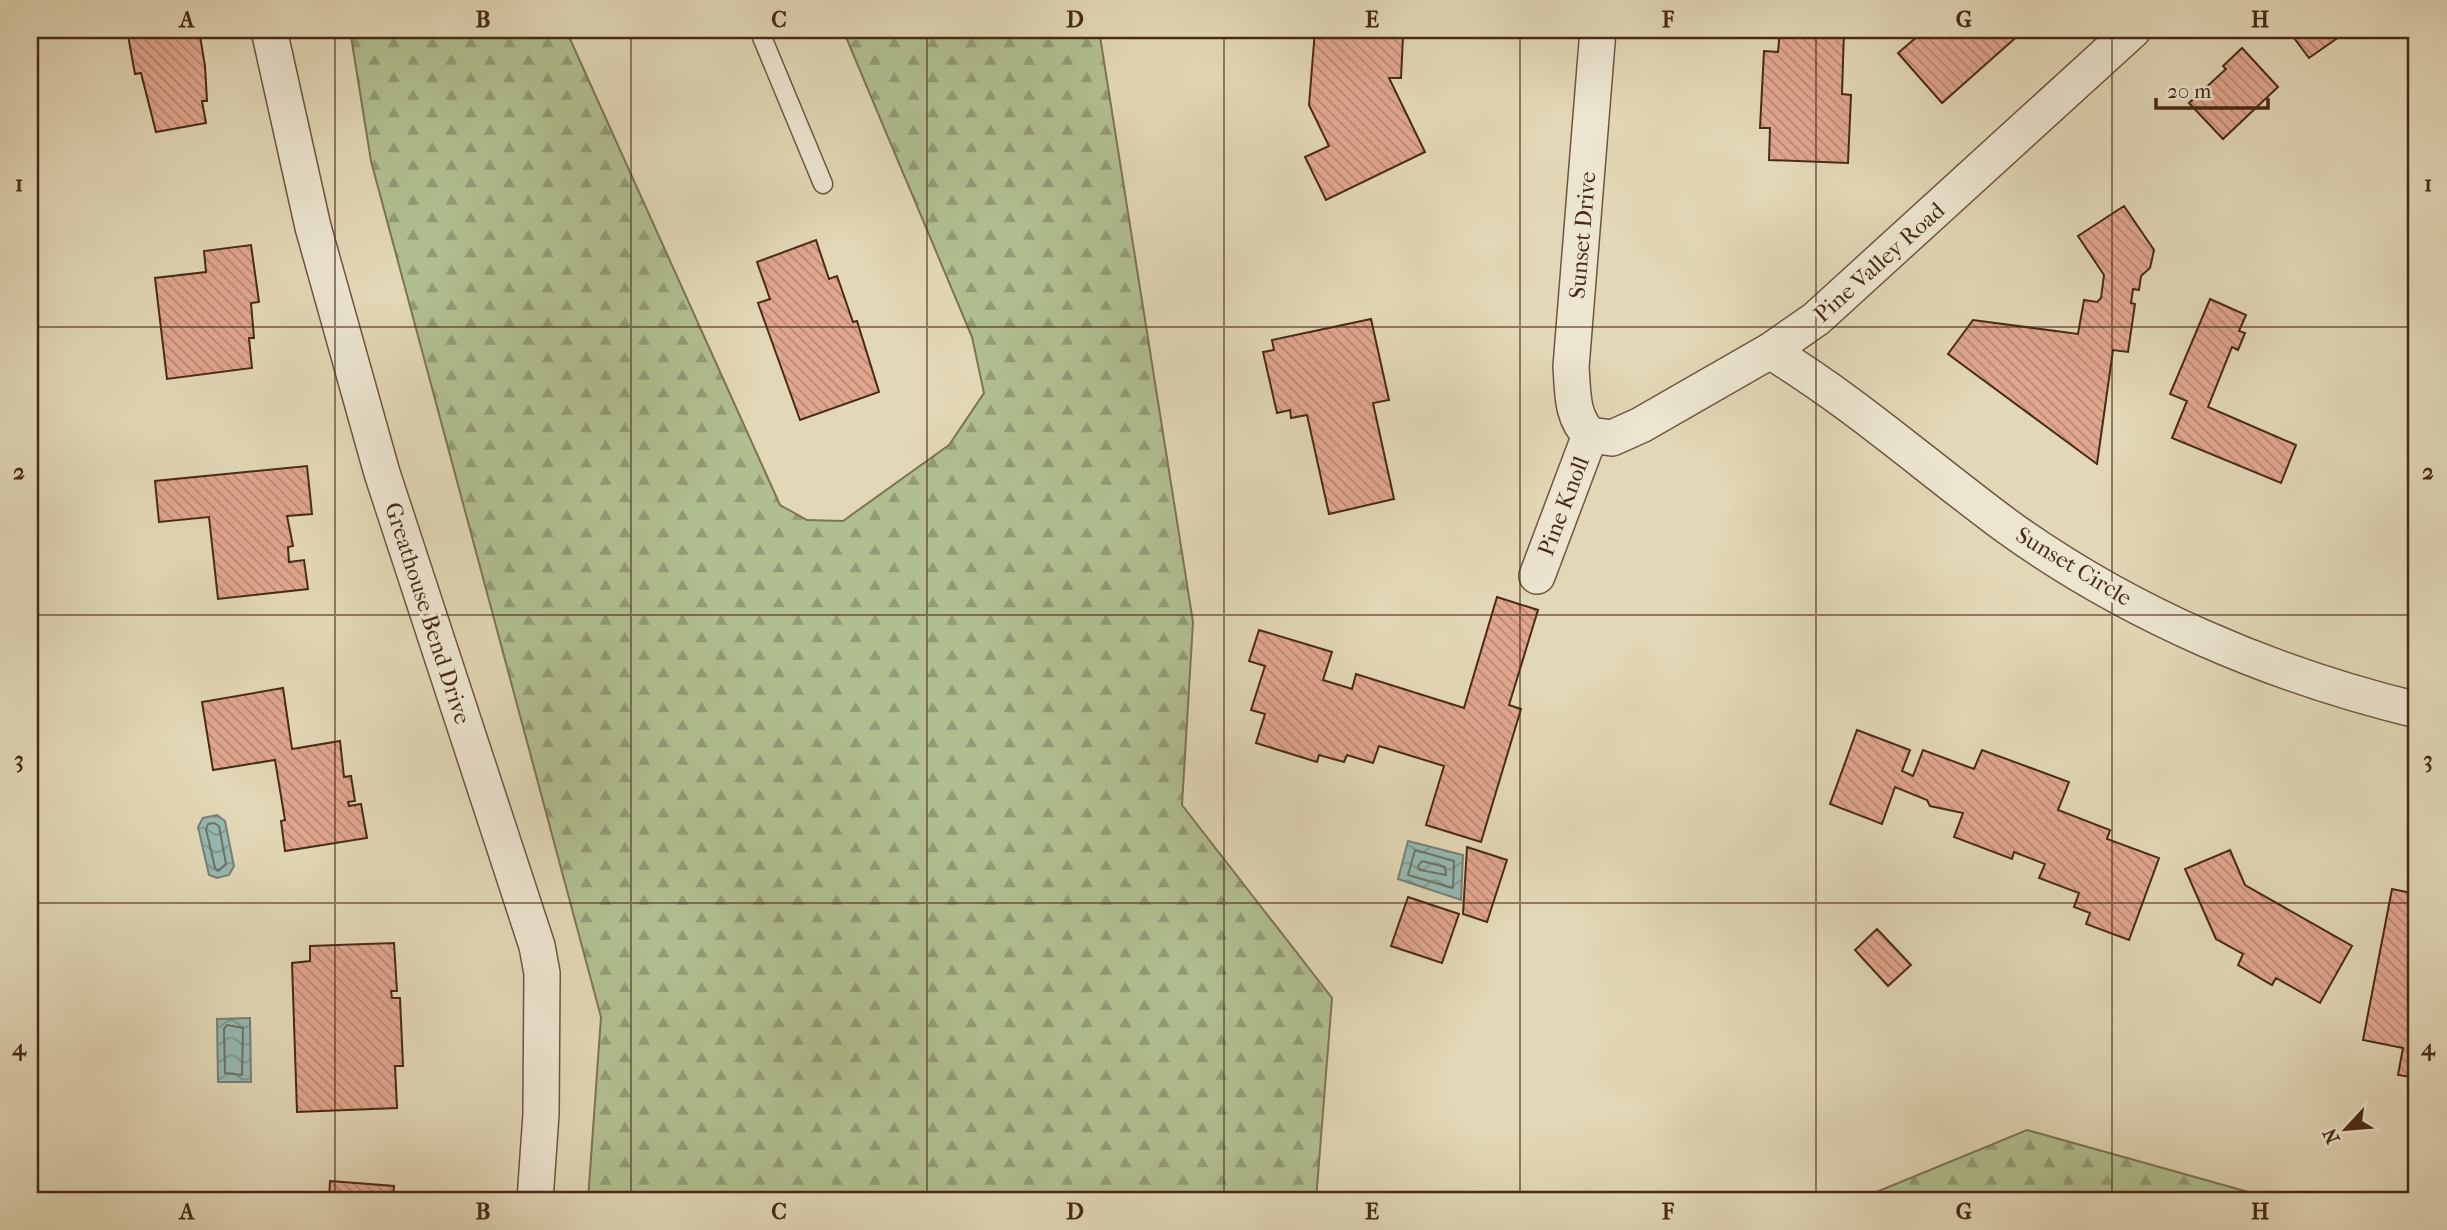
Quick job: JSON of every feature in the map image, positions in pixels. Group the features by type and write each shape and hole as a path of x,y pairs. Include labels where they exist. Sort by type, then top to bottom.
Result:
{"street":[{"name":"Greathouse Bend Drive","path":"269,30 313,227 382,473 537,946 541,973 541,1114 535,1200"},
{"name":"Sunset Drive","path":"1590,435 1580,425 1576,414 1571,367 1598,30"},
{"name":"Pine Valley Road","path":"1590,435 1612,438 1640,425 1770,351 1816,319 2133,30"},
{"name":"Sunset Circle","path":"1770,351 1820,381 2010,528 2118,594 2209,641 2365,697 2417,710"},
{"name":"Pine Knoll","path":"1536,576 1590,435"}],"lane":[{"path":"759,30 823,184"}],"green space":[{"path":"350,30 566,30 780,505 807,520 843,521 949,445 984,393 972,337 843,30 1099,30 1193,622 1182,805 1332,998 1316,1200 588,1200 601,1017 371,161"},
{"path":"2027,1130 2277,1200 1857,1200"}],"water":[{"path":"217,815 225,821 234,866 229,875 217,878 209,875 198,827 203,818"},
{"path":"1408,841 1463,855 1461,900 1398,879"},
{"path":"250,1018 251,1082 218,1082 217,1019"}],"building":[{"path":"127,30 199,30 205,66 207,101 202,101 206,123 156,132 141,73 135,74"},
{"path":"1315,30 1390,30 1389,35 1403,36 1401,78 1389,78 1425,152 1326,200 1305,157 1329,146 1309,105"},
{"path":"1780,30 1844,30 1842,94 1851,95 1848,163 1769,160 1770,128 1760,128 1764,51 1778,52"},
{"path":"1915,30 2018,30 2021,33 1942,103 1898,53 1919,35"},
{"path":"2288,30 2349,30 2309,58"},
{"path":"2242,48 2278,87 2223,139 2189,103 2226,69 2223,66"},
{"path":"2124,206 2154,250 2150,268 2141,276 2139,290 2133,289 2131,303 2135,304 2128,352 2113,350 2097,464 1948,354 1973,320 2078,334 2084,300 2097,302 2101,298 2104,275 2078,236"},
{"path":"816,240 829,279 837,276 853,322 857,321 879,392 800,420 758,303 770,299 757,262"},
{"path":"251,245 259,302 251,303 254,338 249,338 252,368 167,379 155,278 206,272 204,251"},
{"path":"2210,299 2246,315 2239,331 2245,333 2238,350 2232,347 2208,407 2296,445 2281,483 2172,438 2187,401 2170,394"},
{"path":"1371,319 1389,400 1373,403 1394,499 1329,514 1307,415 1291,418 1290,410 1277,413 1263,352 1274,350 1272,340"},
{"path":"307,466 312,514 287,516 293,546 288,547 289,562 304,560 308,589 218,599 209,517 159,522 155,481"},
{"path":"1497,597 1538,610 1509,705 1521,709 1481,842 1426,825 1444,766 1379,746 1373,763 1347,755 1344,762 1319,755 1317,762 1256,743 1265,714 1251,710 1265,666 1249,661 1259,630 1332,652 1323,680 1352,689 1356,674 1464,708"},
{"path":"283,688 292,749 340,741 344,777 351,776 355,801 348,802 349,806 361,804 367,838 285,851 281,821 285,820 275,760 213,770 202,702"},
{"path":"1857,730 1910,750 1902,771 1913,776 1923,750 1974,769 1982,750 2069,782 2058,810 2110,830 2107,839 2159,858 2129,940 2086,924 2090,913 2074,907 2079,893 2039,878 2045,864 2014,852 2012,859 1954,837 1963,813 1930,806 1927,800 1895,787 1882,824 1830,804"},
{"path":"1467,847 1507,860 1487,922 1463,914"},
{"path":"2230,850 2245,885 2352,946 2320,1003 2276,978 2272,985 2238,965 2243,954 2216,939 2185,869"},
{"path":"2392,889 2417,894 2417,1078 2398,1075 2403,1048 2363,1040"},
{"path":"1408,897 1459,914 1442,963 1391,946"},
{"path":"1877,929 1911,965 1888,986 1855,950"},
{"path":"394,943 397,991 391,991 392,998 400,998 403,1066 395,1066 397,1108 297,1112 292,963 310,961 310,946"},
{"path":"330,1181 394,1186 393,1200 329,1200"}]}
